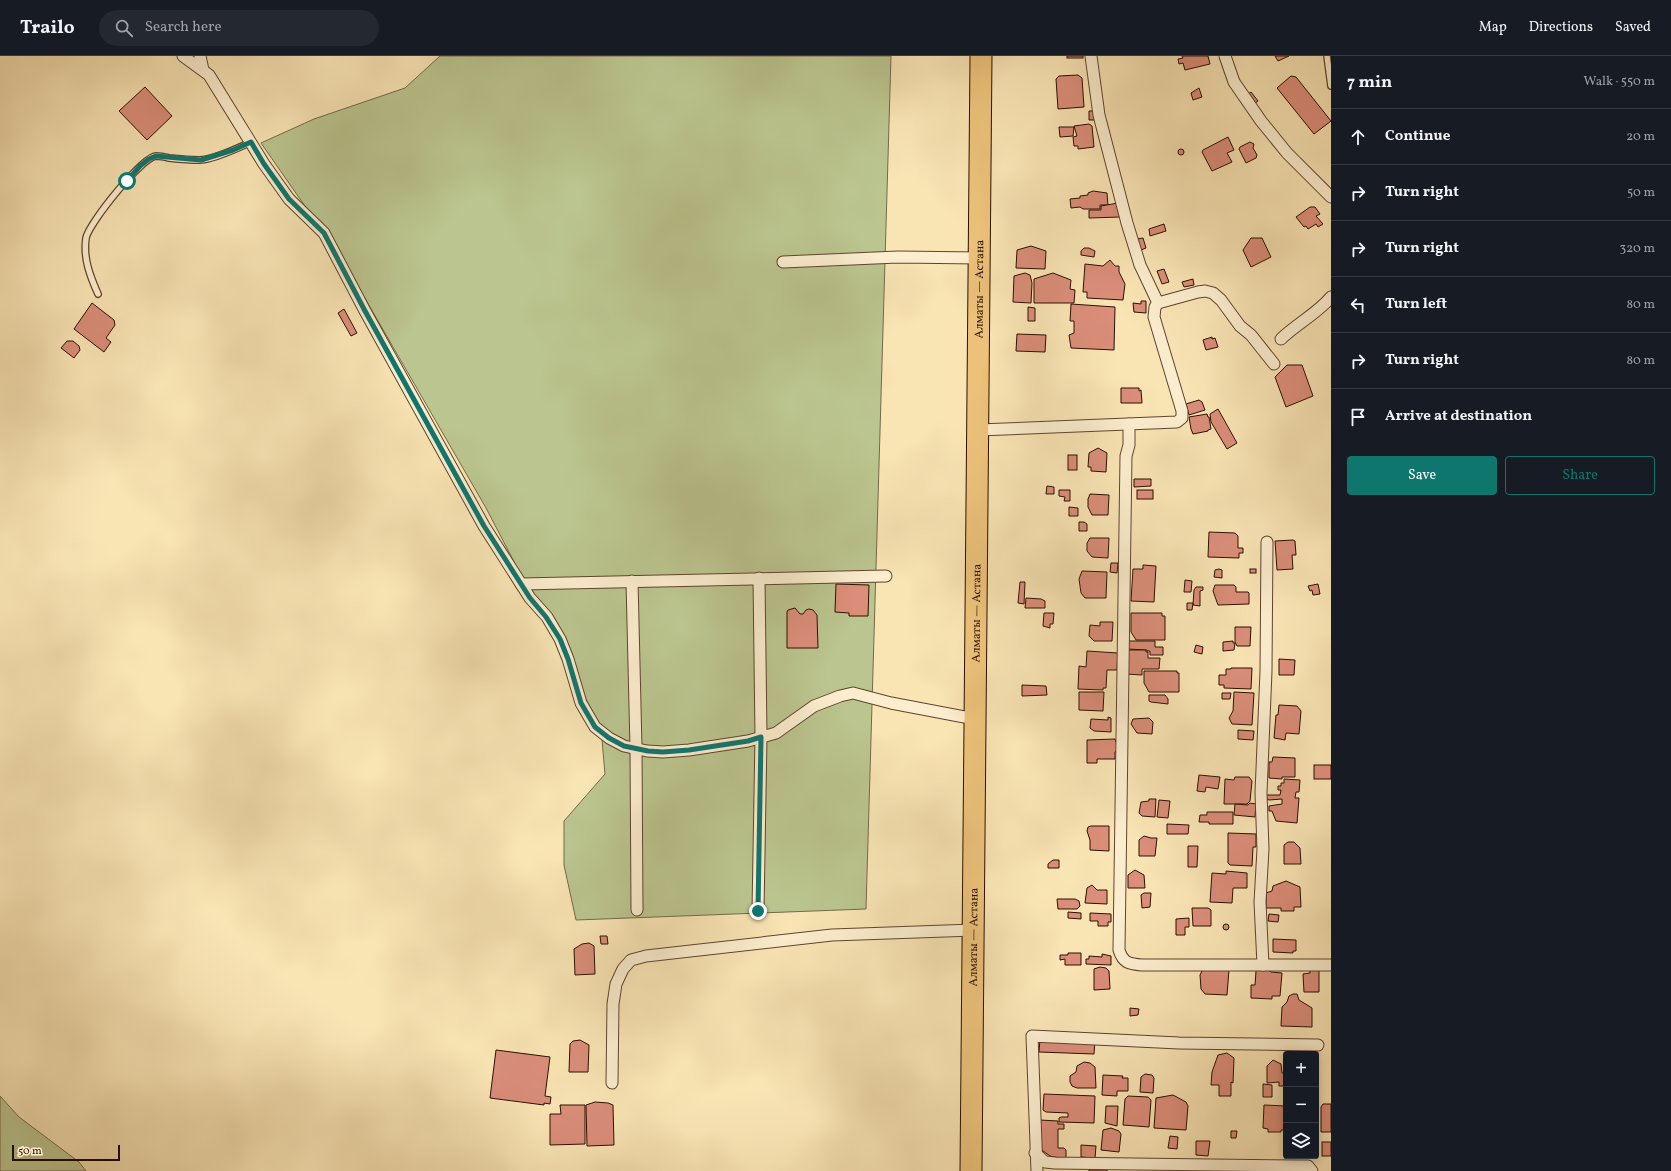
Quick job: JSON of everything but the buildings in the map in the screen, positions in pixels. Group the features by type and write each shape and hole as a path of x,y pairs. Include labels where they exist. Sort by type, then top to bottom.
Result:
{"highway":[{"name":"Алматы — Астана","path":"971,1171 981,56"}],"street":[{"path":"183,56 209,75 264,164 289,199 324,233 365,311 484,526 530,598 546,617 560,639 568,659 581,703 595,727 609,738 624,746 663,752 689,750 748,741 776,733 814,706 840,696 853,693 891,703 975,719"},
{"path":"200,56 203,70"},
{"path":"1091,56 1099,114 1127,223 1140,265 1158,303"},
{"path":"1225,56 1234,82 1261,121 1288,153 1331,197"},
{"path":"783,262 898,257 979,258"},
{"path":"978,430 1177,422 1182,418 1182,411 1154,317 1155,307 1158,303 1198,292 1205,291 1213,293 1221,300 1240,326 1251,335 1274,364"},
{"path":"1281,339 1292,329 1323,307 1331,297"},
{"path":"1129,424 1129,445 1126,456 1119,950 1121,957 1129,964 1331,965"},
{"path":"1262,965 1260,902 1263,849 1261,793 1266,671 1267,542"},
{"path":"521,584 886,576"},
{"path":"758,911 761,737 759,578"},
{"path":"632,581 636,748 636,910"},
{"path":"612,1083 613,1004 616,984 623,969 631,960 646,956 832,935 974,930"},
{"path":"1037,1171 1035,1153 1032,1036 1171,1043 1318,1045"},
{"path":"1035,1153 1045,1162 1055,1163 1308,1166 1312,1171"}],"lane":[{"path":"1327,56 1331,86"},
{"path":"98,294 89,273 85,249 87,236 106,204 140,166 156,156 201,160 233,150 251,142"}],"green space":[{"path":"440,56 891,56 866,909 576,920 564,865 564,821 605,774 601,728 486,508 344,262 261,143 314,119 405,88"},
{"path":"0,1096 19,1117 79,1162 86,1171 0,1171"}],"route":[{"path":"127,181 140,166 156,156 201,160 233,150 251,142 264,164 289,199 324,233 365,311 484,526 530,598 546,617 560,639 568,659 581,703 595,727 609,738 624,746 648,751 663,752 689,750 748,741 761,737 758,911"}]}
